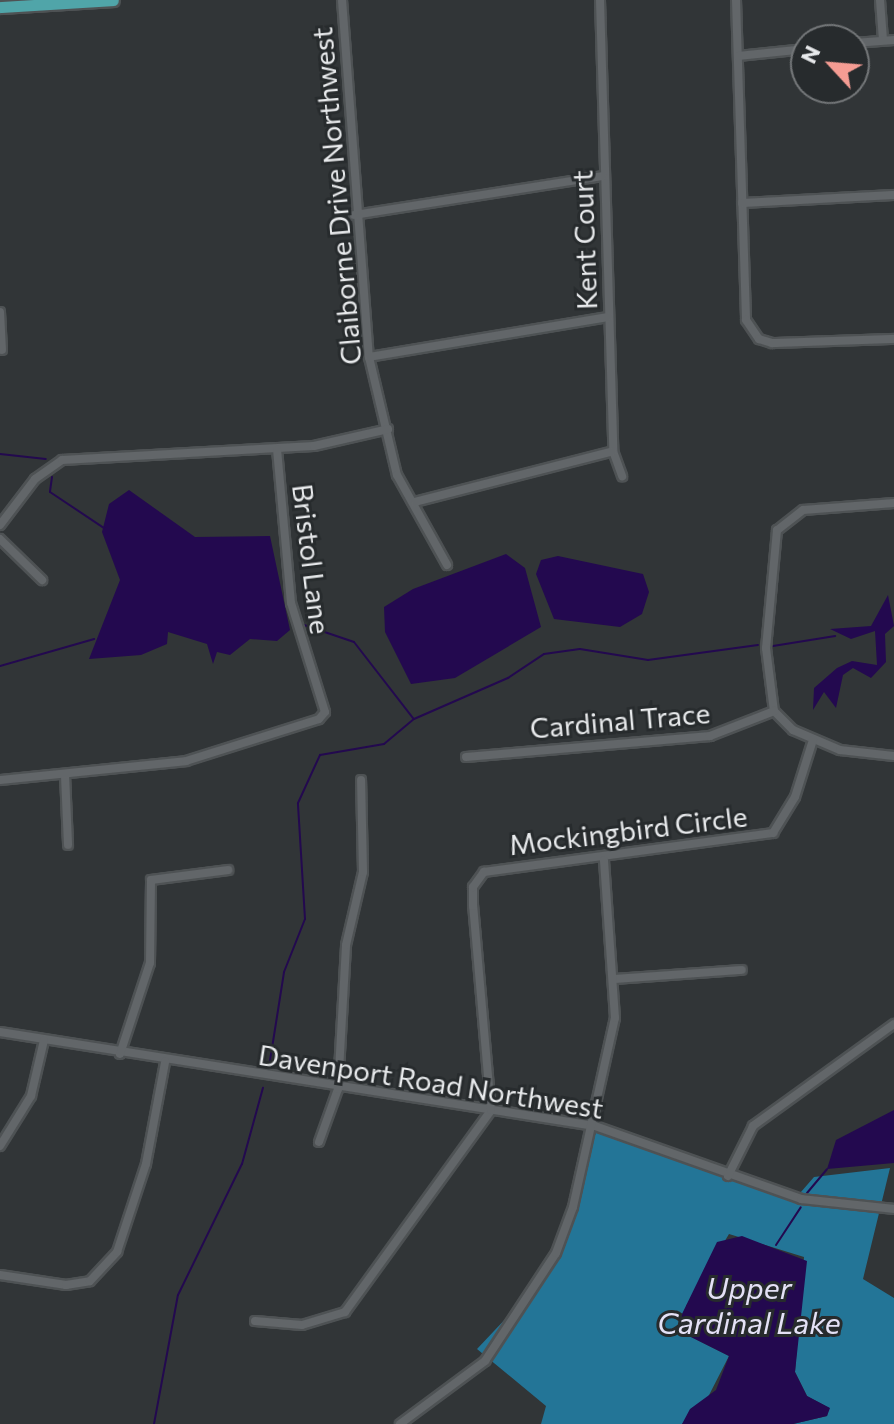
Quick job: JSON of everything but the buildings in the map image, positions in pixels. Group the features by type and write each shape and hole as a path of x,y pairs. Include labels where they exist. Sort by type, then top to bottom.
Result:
{"main road":[{"path":"0,7 113,0"}],"street":[{"name":"Claiborne Drive Northwest","path":"342,0 354,215 369,357 397,475 415,502 447,565"},
{"name":"Kent Court","path":"600,0 613,451 622,476"},
{"path":"736,0 746,320 759,339 894,339"},
{"path":"880,0 883,40"},
{"path":"870,41 894,40"},
{"path":"738,56 790,51"},
{"path":"354,215 603,176"},
{"path":"742,203 894,195"},
{"path":"0,312 2,350"},
{"path":"369,357 609,317"},
{"path":"0,525 35,479 62,460 277,450 388,429"},
{"name":"Bristol Lane","path":"65,775 186,761 318,721 325,712 295,628 277,450"},
{"path":"415,502 613,451"},
{"path":"894,503 803,510 777,530 766,648 774,711 813,740 894,756"},
{"path":"0,539 42,580"},
{"name":"Cardinal Trace","path":"466,757 701,737 774,711"},
{"name":"Mockingbird Circle","path":"491,1110 473,887 500,867 604,860 773,833 795,797 813,740"},
{"path":"0,780 65,775 68,845"},
{"path":"319,1142 338,1089 346,945 366,850 361,780"},
{"path":"400,1424 418,1405 468,1378 500,1339 556,1253 595,1126 613,1038 615,979 604,860"},
{"path":"120,1054 150,963 151,880 228,870"},
{"path":"615,979 742,970"},
{"path":"728,1176 753,1126 894,1024"},
{"name":"Davenport Road Northwest","path":"0,1032 165,1062 595,1126 728,1176 815,1202 894,1209"},
{"path":"0,1146 31,1096 44,1040"},
{"path":"0,1275 66,1285 90,1281 117,1252 146,1164 165,1062"},
{"path":"255,1321 302,1325 345,1312 491,1110"}],"shaded area":[{"path":"596,1132 794,1200 814,1177 890,1168 863,1279 894,1298 894,1424 793,1424 827,1416 829,1408 807,1396 795,1372 804,1257 729,1234 686,1306 687,1335 729,1356 706,1401 682,1424 541,1424 546,1406 477,1349 527,1296 564,1229"}],"water":[{"path":"129,490 195,537 270,536 290,630 277,641 250,639 230,655 217,652 213,664 207,644 168,632 167,644 141,655 89,659 120,580 102,532 109,504"},
{"path":"506,554 525,568 541,627 455,678 411,684 385,632 384,607 413,589"},
{"path":"558,556 643,574 649,592 642,614 620,627 554,619 536,574 541,560"},
{"path":"888,595 894,626 885,634 886,662 871,678 853,668 843,675 836,708 824,692 813,710 814,688 837,668 852,661 877,665 875,631 851,639 830,629 871,626"},
{"path":"894,1110 894,1163 827,1169 836,1140"},
{"name":"Upper Cardinal Lake","path":"742,1236 807,1261 795,1372 807,1396 830,1408 827,1416 793,1424 682,1424 690,1409 716,1390 729,1356 687,1335 681,1316 717,1242"}],"waterway":[{"path":"0,454 46,459"},
{"path":"52,477 50,492 104,528"},
{"path":"301,624 354,642 413,718"},
{"path":"773,646 835,636"},
{"path":"0,666 94,639"},
{"path":"269,1067 284,972 305,919 298,803 320,755 384,744 414,719 508,678 544,654 580,649 648,660 758,645"},
{"path":"154,1424 178,1295 242,1164 263,1088"},
{"path":"807,1193 827,1169"},
{"path":"776,1245 801,1207"}]}
